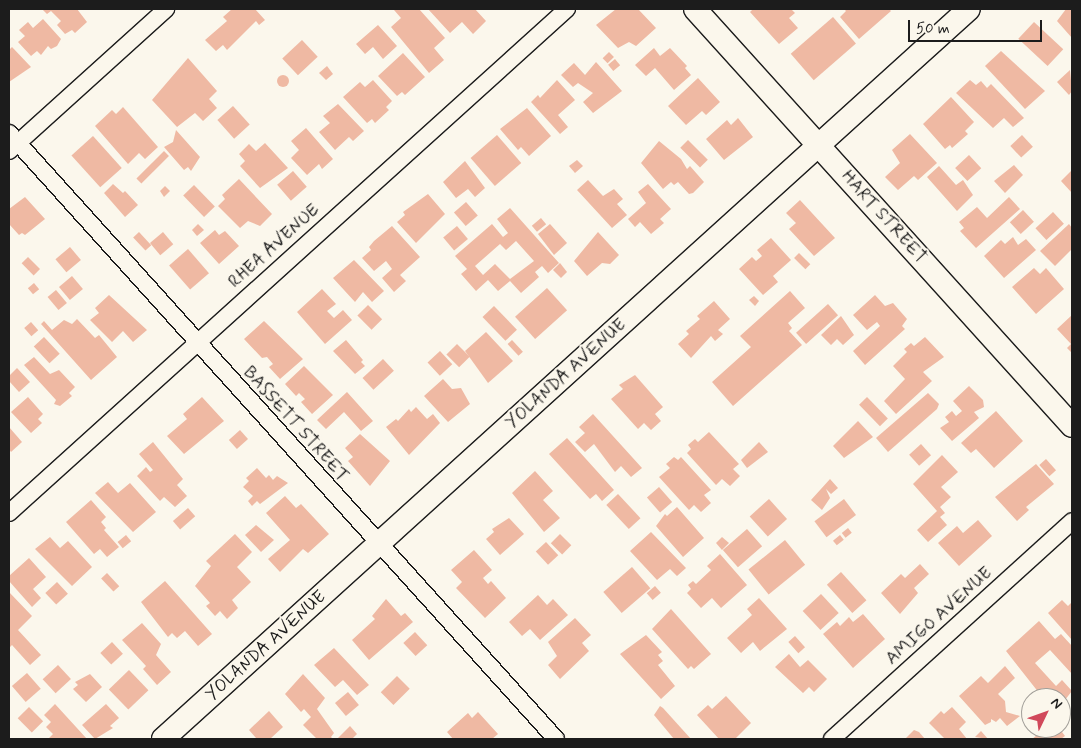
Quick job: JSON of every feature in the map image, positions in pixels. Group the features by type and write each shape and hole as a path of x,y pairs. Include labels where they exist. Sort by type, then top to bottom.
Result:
{"street":[{"path":"12,142 166,9"},
{"name":"RHEA AVENUE","path":"9,513 567,9"},
{"name":"HART STREET","path":"695,9 1072,426"},
{"name":"YOLANDA AVENUE","path":"163,739 969,9"},
{"name":"BASSETT STREET","path":"12,142 197,342 378,546 556,739"},
{"name":"AMIGO AVENUE","path":"832,739 1072,521"}],"building":[{"path":"42,9 77,9 87,22 75,33 72,30 65,34 57,25 61,21 51,11 47,14"},
{"path":"232,9 255,9 265,20 259,25 256,21 227,50 223,45 216,51 205,40 227,21 223,17"},
{"path":"419,9 445,38 434,48 444,60 429,73 391,27 401,18 394,10"},
{"path":"428,9 475,9 486,21 473,34 462,22 450,33"},
{"path":"616,9 638,9 656,28 636,46 629,42 618,48 596,25"},
{"path":"753,9 791,9 795,13 789,18 798,28 779,44 750,12"},
{"path":"844,9 889,9 891,11 859,39 840,17 846,11"},
{"path":"1066,9 1072,9 1072,38 1057,21"},
{"path":"833,17 856,43 814,80 791,54"},
{"path":"43,19 61,39 57,46 51,49 48,46 41,55 37,51 31,56 18,42 25,36 19,30 28,22 33,28"},
{"path":"1034,22 1063,49 1048,66 1018,39"},
{"path":"378,25 397,46 383,59 373,47 365,54 356,44"},
{"path":"302,40 318,57 298,75 282,58"},
{"path":"12,47 31,67 9,82 9,50"},
{"path":"654,48 660,56 670,48 687,66 685,68 691,75 674,90 655,68 646,76 635,65"},
{"path":"1001,51 1045,91 1025,109 985,66"},
{"path":"609,52 614,57 608,63 603,58"},
{"path":"403,53 425,77 405,95 402,92 397,96 378,76"},
{"path":"188,58 217,91 209,99 217,108 203,121 195,113 177,127 152,100"},
{"path":"615,59 620,65 613,71 608,65"},
{"path":"596,62 622,91 593,113 583,102 593,93 578,83 573,87 561,75 574,63 585,75"},
{"path":"327,66 333,74 326,80 319,73"},
{"path":"1070,70 1072,91 1069,95 1057,82"},
{"path":"283,75 289,81 283,87 277,81"},
{"path":"698,78 720,102 706,115 702,111 686,125 668,106"},
{"path":"373,80 392,101 386,107 389,110 375,123 372,119 367,123 343,97 360,82 365,87"},
{"path":"557,80 575,100 558,115 568,127 560,134 531,102 538,95 540,98"},
{"path":"970,80 976,85 981,81 987,88 991,84 1024,118 1013,127 1004,118 993,128 956,93"},
{"path":"951,97 974,122 965,131 968,134 952,148 950,145 945,149 923,124"},
{"path":"338,104 364,131 353,141 349,137 335,150 319,132 330,123 323,116"},
{"path":"233,106 250,125 234,139 217,120"},
{"path":"123,107 158,147 145,159 139,153 128,164 95,126 112,110 116,114"},
{"path":"527,108 551,136 529,156 521,147 518,150 500,129"},
{"path":"738,118 753,137 724,160 706,139 727,120 731,125"},
{"path":"306,128 333,159 322,169 319,164 307,175 291,158 299,150 291,141"},
{"path":"176,130 200,157 191,171 188,167 184,170 164,147 173,142"},
{"path":"910,134 937,163 918,180 914,176 898,190 885,177 900,163 892,150"},
{"path":"497,135 521,163 495,186 471,158"},
{"path":"1022,135 1033,147 1021,158 1010,146"},
{"path":"93,136 122,168 100,187 71,155"},
{"path":"688,140 708,160 700,168 680,148"},
{"path":"659,141 681,159 687,169 690,166 704,182 693,193 689,194 678,182 674,185 671,182 663,189 641,163"},
{"path":"265,143 288,168 260,188 240,166 245,161 239,154 249,144 256,151"},
{"path":"164,151 169,156 141,184 136,179"},
{"path":"969,155 981,168 967,181 955,168"},
{"path":"577,160 583,166 575,173 569,166"},
{"path":"465,161 485,188 475,197 468,189 456,198 443,182"},
{"path":"1014,165 1023,175 1005,193 994,181"},
{"path":"939,166 956,185 963,180 973,195 957,211 927,177"},
{"path":"293,171 307,187 291,201 277,185"},
{"path":"1071,171 1072,173 1072,193 1061,181"},
{"path":"239,179 272,214 260,226 248,221 240,228 218,206 225,199 222,195"},
{"path":"588,180 603,196 614,189 623,199 617,204 627,215 612,228 577,190"},
{"path":"113,184 123,193 125,191 138,205 125,217 104,193"},
{"path":"648,184 671,209 660,219 664,223 651,234 640,222 635,227 628,219 646,203 638,192"},
{"path":"194,185 215,207 204,217 183,195"},
{"path":"165,186 170,191 164,197 160,191"},
{"path":"428,194 445,214 416,243 397,222 405,215 403,212"},
{"path":"25,197 45,219 25,235 22,233 19,235 9,224 9,209"},
{"path":"1009,197 1020,209 976,248 960,231 964,228 959,222 977,207 987,218"},
{"path":"800,200 835,238 814,256 789,229 796,223 786,213"},
{"path":"466,202 478,216 466,226 454,212"},
{"path":"510,208 559,263 548,273 542,266 535,272 539,277 521,293 510,281 498,291 488,280 476,291 461,274 467,269 455,256 492,224 503,237 508,233 497,219","holes":["516,241 534,261 510,279 495,264 483,275 475,266 500,244 506,250"]},
{"path":"1023,210 1034,222 1021,234 1010,222"},
{"path":"1053,212 1064,224 1046,240 1035,228"},
{"path":"541,218 546,224 537,232 532,226"},
{"path":"198,224 204,230 197,236 192,230"},
{"path":"550,224 567,243 554,255 538,234"},
{"path":"1069,224 1072,228 1072,249 1055,266 1040,251"},
{"path":"392,226 420,257 400,275 406,281 394,292 382,278 392,269 386,261 374,271 362,258 371,250 369,247 374,241"},
{"path":"457,226 468,239 454,251 443,238"},
{"path":"215,230 219,235 225,231 239,246 219,264 200,243"},
{"path":"139,232 151,245 145,251 133,237"},
{"path":"163,232 173,244 160,255 150,243"},
{"path":"598,232 619,255 610,264 602,263 587,276 574,261"},
{"path":"1013,237 1018,245 1026,239 1036,250 1004,278 984,256 1001,240 1005,244"},
{"path":"771,238 791,260 773,276 778,282 763,295 739,269 752,257 756,261 762,256 757,250"},
{"path":"70,247 81,260 66,272 55,259"},
{"path":"188,249 209,273 190,290 169,265"},
{"path":"799,253 810,264 805,269 794,258"},
{"path":"28,257 40,269 34,275 22,263"},
{"path":"354,260 384,291 372,302 363,292 355,302 333,278"},
{"path":"560,263 567,272 561,278 553,270"},
{"path":"1034,268 1040,274 1046,268 1064,289 1036,314 1012,287"},
{"path":"72,276 83,289 70,300 59,287"},
{"path":"34,283 39,289 33,294 28,288"},
{"path":"547,288 567,310 535,339 515,317"},
{"path":"322,289 336,304 327,311 334,318 343,310 352,320 325,344 297,312"},
{"path":"56,290 67,303 59,310 48,297"},
{"path":"790,291 805,308 788,323 792,328 789,331 802,345 733,406 712,382 751,347 740,336"},
{"path":"109,295 147,330 133,342 123,331 112,342 90,320 99,313 95,308"},
{"path":"875,295 885,306 893,303 907,319 902,326 905,329 865,365 853,351 880,326 877,322 867,330 853,315"},
{"path":"754,296 759,301 755,306 749,300"},
{"path":"714,301 730,319 718,330 723,334 715,341 711,336 691,358 678,344 689,334 686,331 700,319 697,316"},
{"path":"828,304 838,315 806,344 796,333"},
{"path":"368,305 382,319 372,330 357,316"},
{"path":"494,306 517,330 505,341 482,317"},
{"path":"1072,315 1072,353 1067,348 1071,344 1057,329"},
{"path":"841,316 854,335 843,345 837,339 831,345 821,335"},
{"path":"77,319 95,338 99,335 117,357 91,380 41,324 44,321 52,330 64,320 72,324"},
{"path":"264,321 303,359 280,379 269,367 273,364 267,357 262,358 244,339"},
{"path":"31,322 38,330 31,336 24,328"},
{"path":"486,332 513,361 488,383 465,351"},
{"path":"44,337 60,354 49,363 34,347"},
{"path":"925,337 944,357 923,372 932,381 896,414 884,401 905,379 893,366 907,352 904,349 911,343 914,346"},
{"path":"346,340 363,360 361,362 365,366 355,374 333,351"},
{"path":"512,340 523,352 519,356 508,344"},
{"path":"457,344 470,357 459,367 446,355"},
{"path":"440,351 452,364 440,376 428,363"},
{"path":"34,357 50,374 59,370 75,387 69,393 72,396 60,406 54,404 56,400 24,365"},
{"path":"383,359 394,371 373,390 363,378"},
{"path":"304,366 333,395 312,414 301,402 305,399 299,393 296,396 285,384"},
{"path":"17,368 30,382 19,392 9,381 9,376"},
{"path":"635,375 663,407 655,414 661,421 651,430 644,423 638,429 611,399 623,389 619,385"},
{"path":"443,379 452,389 461,388 470,404 448,422 424,396"},
{"path":"969,386 983,400 984,407 974,412 979,418 952,441 940,428 949,422 945,417 952,411 956,416 962,411 953,401"},
{"path":"347,392 373,421 361,431 344,412 326,429 317,420"},
{"path":"928,393 939,404 937,409 888,452 876,438"},
{"path":"28,397 43,414 38,419 42,423 31,433 11,412"},
{"path":"202,397 224,421 184,454 167,436 187,419 183,414"},
{"path":"867,397 888,419 880,426 859,405"},
{"path":"416,407 427,419 433,414 440,423 409,455 386,427 396,419 398,421 409,409 411,412"},
{"path":"996,411 1023,441 994,468 976,449 971,453 961,443"},
{"path":"593,414 642,468 631,477 621,466 615,472 594,444 585,452 575,442 585,433 579,427"},
{"path":"858,421 873,437 844,458 833,446"},
{"path":"9,427 22,442 11,452 9,449"},
{"path":"240,430 248,439 237,449 229,440"},
{"path":"709,432 739,464 733,469 740,476 730,486 722,479 716,485 687,453 691,449 688,445 695,439 698,442"},
{"path":"360,434 390,461 370,486 348,461 353,457 345,448"},
{"path":"567,438 614,490 602,501 596,494 590,499 549,454"},
{"path":"153,442 183,479 177,485 187,496 175,507 164,497 160,501 137,476 146,467 150,472 153,470 139,454"},
{"path":"759,442 768,452 747,468 741,460"},
{"path":"921,444 931,455 919,466 909,455"},
{"path":"942,455 958,472 941,487 951,497 940,507 945,513 940,517 947,525 928,542 917,530 937,511 913,484"},
{"path":"674,457 678,460 681,457 711,490 704,495 711,503 701,512 694,505 689,510 659,477 670,468 666,464"},
{"path":"1046,459 1056,470 1049,476 1039,465"},
{"path":"1036,464 1054,484 1026,507 1029,510 1017,521 995,497"},
{"path":"257,468 266,478 269,475 273,480 277,476 288,483 260,504 257,501 252,506 248,501 253,496 243,487 249,481 246,478"},
{"path":"535,471 553,491 543,500 560,518 544,532 512,493"},
{"path":"830,479 838,488 831,494 826,489 830,498 822,510 811,500"},
{"path":"108,482 118,493 130,483 156,512 133,532 95,493"},
{"path":"659,487 672,502 660,513 647,497"},
{"path":"618,494 641,518 629,529 606,505"},
{"path":"285,496 296,508 301,504 329,534 308,553 303,549 280,572 268,559 290,540 266,513"},
{"path":"769,499 787,519 768,536 750,516"},
{"path":"844,499 856,515 826,537 814,521"},
{"path":"91,500 106,517 101,522 106,528 104,530 119,547 107,557 100,549 94,554 66,522"},
{"path":"677,507 704,538 683,557 656,526 665,514 667,516"},
{"path":"188,508 195,516 180,529 173,521"},
{"path":"509,518 524,534 500,555 486,539 494,532 492,529"},
{"path":"978,520 992,536 959,566 938,543 957,526 963,533"},
{"path":"256,525 274,540 261,552 245,535"},
{"path":"848,528 852,533 846,538 842,533"},
{"path":"747,529 762,546 738,567 723,550"},
{"path":"651,532 686,568 677,576 670,569 657,580 630,551"},
{"path":"235,534 252,552 237,567 251,582 232,600 238,608 227,619 220,611 215,616 206,606 210,603 195,586 211,566 206,561"},
{"path":"560,534 571,545 562,555 551,543"},
{"path":"126,535 131,541 123,548 118,542"},
{"path":"840,535 844,540 837,545 833,541"},
{"path":"50,537 60,548 68,541 92,567 72,586 35,549"},
{"path":"722,537 729,543 722,550 716,543"},
{"path":"785,540 805,565 769,594 748,570"},
{"path":"546,542 558,555 548,565 536,552"},
{"path":"474,550 492,570 483,578 488,584 491,581 506,598 485,618 456,588 462,582 451,570"},
{"path":"720,554 747,585 721,608 712,598 701,608 687,593 691,589 688,585 693,581 696,584 711,570 707,566"},
{"path":"29,558 46,577 33,589 41,598 32,607 9,581 9,576"},
{"path":"920,564 929,574 914,588 918,593 900,614 881,593 901,574 905,578"},
{"path":"632,567 650,588 622,613 603,592"},
{"path":"841,572 866,600 852,613 827,585"},
{"path":"107,573 119,586 113,592 101,578"},
{"path":"165,581 212,634 198,646 185,631 177,638 172,633 168,637 141,602"},
{"path":"57,582 68,594 56,605 45,593"},
{"path":"655,586 661,593 653,600 647,593"},
{"path":"9,592 32,616 18,630 41,655 30,665 12,645 9,648"},
{"path":"821,594 839,613 820,630 803,611"},
{"path":"538,595 547,605 553,599 568,615 540,640 530,629 522,636 509,622"},
{"path":"759,598 787,629 760,651 753,642 741,653 727,638 752,615 747,609"},
{"path":"386,599 401,616 405,613 413,622 369,660 352,640 375,619 372,616"},
{"path":"1062,600 1068,606 1072,602 1072,640 1048,613"},
{"path":"671,609 711,654 694,669 691,666 688,669 652,629"},
{"path":"863,614 885,639 853,668 823,634 837,622 840,626 849,617 853,622"},
{"path":"575,618 591,635 582,643 589,651 560,679 548,665 557,656 548,642"},
{"path":"1039,621 1055,639 1061,634 1072,646 1072,674 1050,650 1035,663 1056,686 1062,680 1069,688 1035,688 1006,651"},
{"path":"142,623 161,644 156,655 171,672 157,685 143,669 146,666 122,640"},
{"path":"415,632 427,645 416,656 403,643"},
{"path":"646,635 662,652 658,655 663,661 658,665 675,686 661,699 620,654"},
{"path":"795,636 805,647 798,653 788,642"},
{"path":"112,642 123,654 111,665 100,653"},
{"path":"334,648 369,685 357,695 343,680 335,687 314,665"},
{"path":"789,654 800,667 808,660 827,679 814,692 809,687 803,693 775,667"},
{"path":"58,665 71,679 56,693 43,679"},
{"path":"1005,666 1015,678 998,694 1005,701 1006,712 1020,716 1007,726 1000,718 996,722 991,719 991,722 985,725 959,696 981,676 988,683"},
{"path":"129,670 148,690 128,710 109,689"},
{"path":"27,673 41,689 26,702 12,686"},
{"path":"90,674 102,687 86,702 73,689 78,685 75,682"},
{"path":"303,674 325,698 317,709 334,733 331,737 333,739 317,739 303,725 311,717 304,709 301,712 285,694"},
{"path":"397,676 410,689 393,705 381,692"},
{"path":"348,692 359,705 346,716 335,703"},
{"path":"726,696 751,723 735,739 719,739 697,715 708,705 712,709"},
{"path":"55,704 87,739 48,739 53,734 46,727 51,722 44,715"},
{"path":"106,704 119,718 110,726 113,728 95,739 82,725"},
{"path":"660,706 691,739 674,739 654,715"},
{"path":"29,707 43,721 32,732 18,718"},
{"path":"952,707 966,722 959,729 967,739 945,739 929,723 941,711 944,714"},
{"path":"269,711 283,727 270,739 257,739 249,730"},
{"path":"478,712 498,734 492,739 453,739 447,732 468,713 472,718"},
{"path":"350,726 357,734 352,739 337,739"},
{"path":"914,730 919,732 925,739 905,739"},
{"path":"981,731 988,739 975,737"},
{"path":"1033,738 1062,738 1061,739 1032,739"}]}
